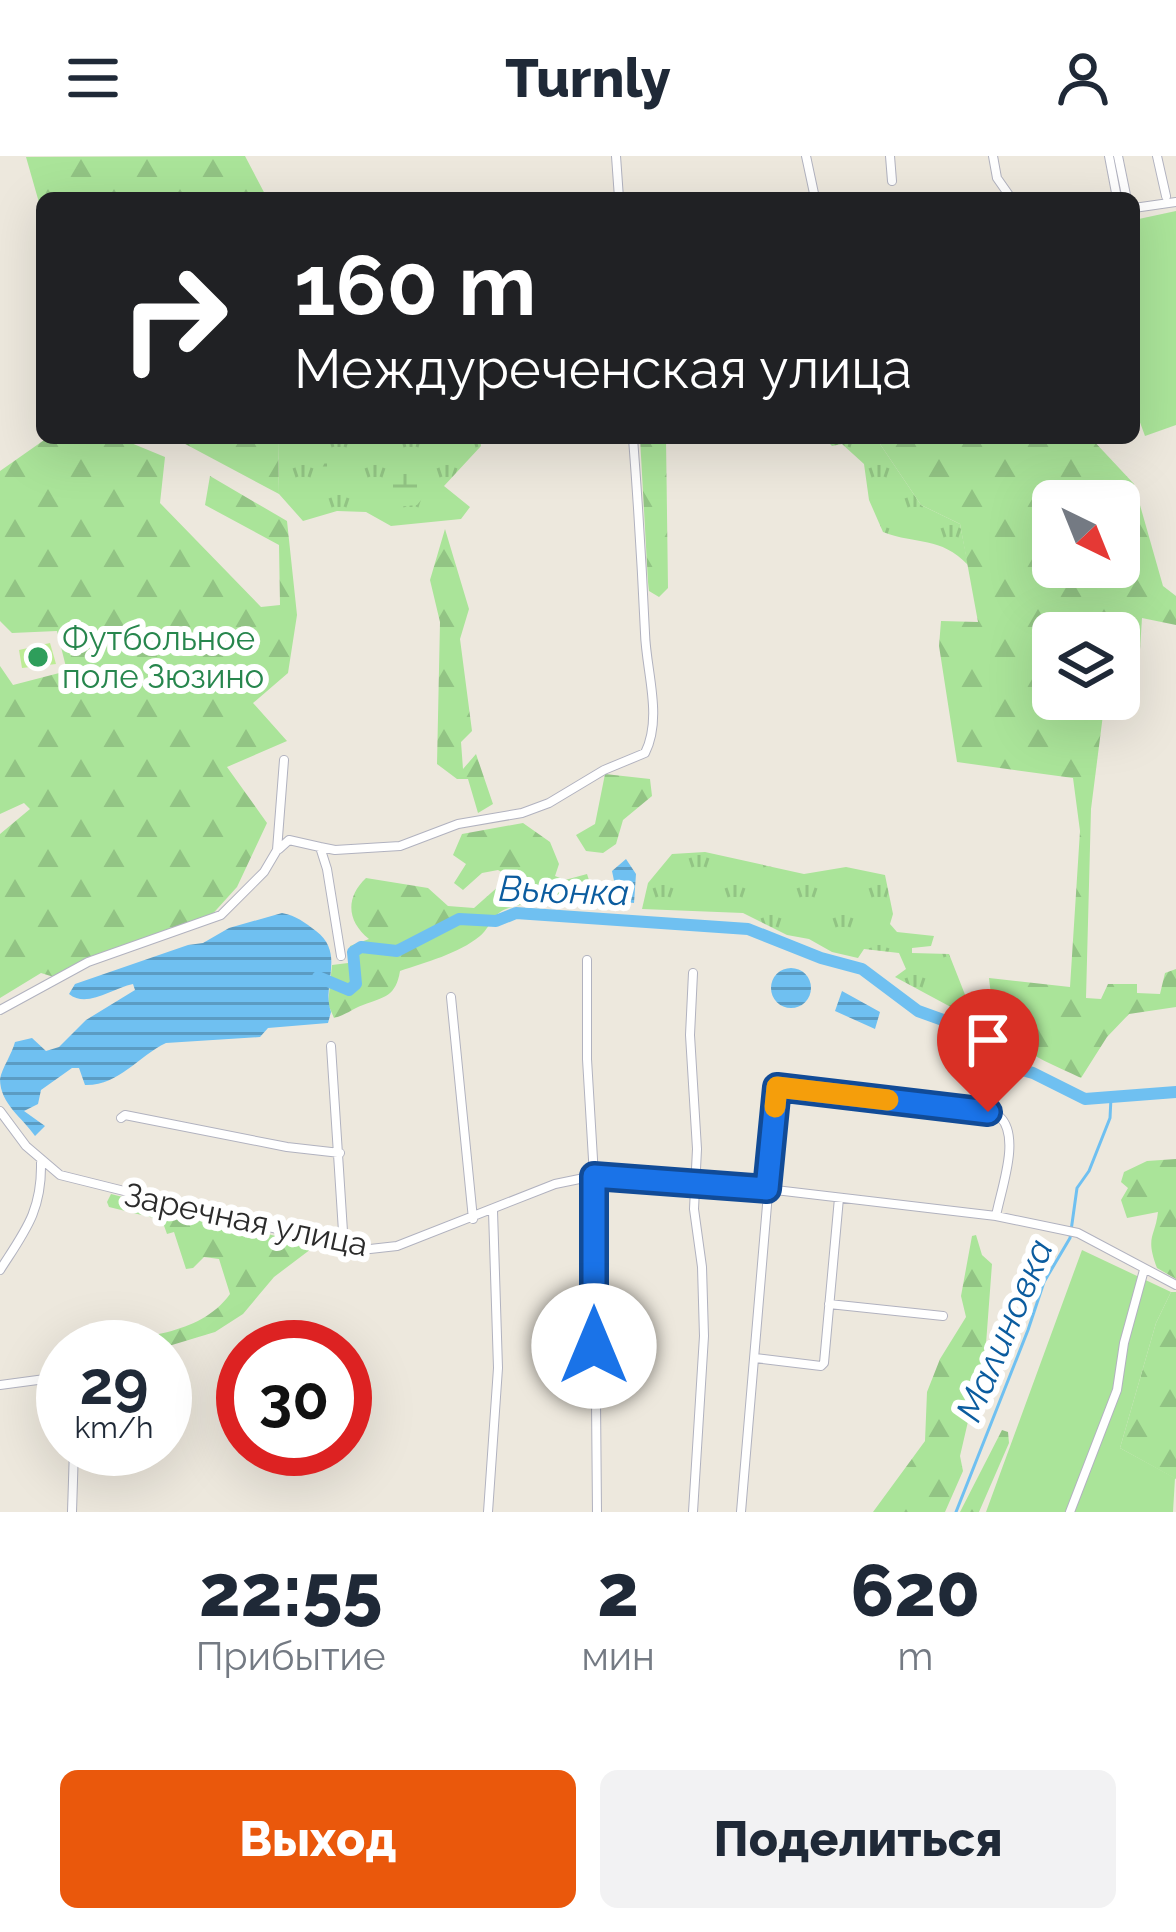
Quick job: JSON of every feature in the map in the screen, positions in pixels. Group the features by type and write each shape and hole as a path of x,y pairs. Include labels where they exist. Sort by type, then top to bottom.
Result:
{"street":[{"path":"616,156 619,192"},
{"path":"806,156 814,192"},
{"path":"890,156 892,181"},
{"path":"993,156 997,178 1007,192"},
{"path":"1109,156 1120,192"},
{"path":"1118,156 1121,192"},
{"path":"1156,156 1166,196"},
{"path":"1140,207 1176,202"},
{"path":"0,1010 88,962 221,915 289,840 335,850 400,846 458,824 522,813 549,803 604,770 645,753 650,744 652,686 644,636 633,444"},
{"path":"278,850 284,760"},
{"path":"320,847 341,956"},
{"path":"587,960 597,1512"},
{"path":"693,973 694,1184 704,1336 694,1512"},
{"path":"451,997 473,1219"},
{"path":"332,1046 344,1247"},
{"path":"741,1512 777,1087 1000,1117 1007,1123 1010,1139 996,1216"},
{"name":"Заречная улица","path":"0,1111 41,1162 60,1175 361,1250 397,1246 555,1184 594,1176 767,1189 996,1216 1078,1233 1176,1286"},
{"path":"122,1118 340,1153"},
{"path":"0,1270 32,1221 41,1193 41,1162"},
{"path":"755,1358 821,1366 839,1198"},
{"path":"488,1512 498,1368 493,1210"},
{"path":"1070,1512 1117,1390 1144,1270"},
{"path":"830,1304 944,1316"},
{"path":"0,1385 36,1380"},
{"path":"72,1512 73,1476"}],"green space":[{"path":"245,156 264,192 36,192 26,157"},
{"path":"1176,211 1176,425 1145,436 1140,422 1140,219"},
{"path":"38,444 134,444 165,457 160,503 261,607 280,605 279,545 205,505 210,476 287,521 297,615 288,673 253,703 287,741 227,767 267,823 237,887 208,919 57,978 41,973 0,998 0,834 30,809 24,803 0,814 0,666 13,685 67,671 57,631 12,633 0,621 0,471"},
{"path":"185,444 278,444 279,494"},
{"path":"278,444 481,444 444,486 470,507 461,519 391,526 366,512 337,511 303,521 279,494"},
{"path":"640,444 666,444 668,588 659,597 649,591"},
{"path":"842,444 880,444 921,505 960,524 968,565 938,545 883,532 869,500 864,464"},
{"path":"880,444 1097,444 1130,480 1032,480 1032,588 1140,588 1140,505 1163,586 1176,596 1176,625 1142,618 1140,650 1140,612 1032,612 1032,720 1102,720 1091,809 1086,998 1101,999 1108,984 1137,984 1137,993 1160,994 1165,973 1176,969 1176,1007 1129,1014 1107,1037 1081,1078 1017,1044 998,1018 993,1001 989,978 1070,987 1080,831 1073,778 957,762 939,646 941,621 978,622 960,524 921,505"},
{"path":"330,451 346,452 349,468 331,485 319,475"},
{"path":"399,462 427,493 417,505 395,507 387,481"},
{"path":"445,529 469,609 460,639 472,731 461,742 463,769 476,754 493,804 478,813 468,779 457,779 437,764 440,622 430,580"},
{"name":"Футбольное поле Зюзино","path":"50,643 56,664 22,668 19,650"},
{"path":"605,774 650,779 652,796 623,820 616,844 603,853 586,851 576,835 595,824"},
{"path":"523,823 550,842 559,864 555,876 565,880 587,874 591,886 608,899 603,906 541,903 506,909 471,942 400,971 388,994 334,1018 328,1004 332,965 348,963 350,946 369,939 356,925 351,909 366,878 428,888 448,906 474,908 500,885 505,874 498,870 482,873 463,890 454,883 466,864 453,855 462,834"},
{"path":"705,852 804,874 846,867 885,875 893,914 890,924 897,932 934,936 931,946 912,948 912,953 949,954 975,1020 895,977 906,969 899,953 864,949 858,958 832,952 743,913 642,909 648,883 672,854"},
{"path":"1176,1159 1176,1279 1157,1268 1153,1257 1158,1212 1127,1218 1121,1200 1128,1188 1121,1182 1124,1172 1147,1161"},
{"path":"111,1194 311,1245 311,1249 274,1277 243,1314 234,1320 216,1320 216,1331 192,1339 192,1324 230,1294 219,1259 204,1257 186,1269 174,1232 167,1234 162,1220 109,1207"},
{"path":"976,1235 982,1255 992,1264 986,1344 960,1456 963,1471 945,1512 873,1512 925,1441 927,1392 940,1359 966,1317 961,1296 972,1236"},
{"path":"1082,1250 1171,1292 1156,1323 1120,1448 1175,1478 1173,1512 986,1512"},
{"path":"1171,1292 1176,1292 1176,1479 1120,1448 1156,1323"},
{"path":"1002,1430 1008,1432 1009,1443 979,1512 960,1512"}],"water":[{"path":"626,859 636,874 634,903 617,895 612,871"},
{"path":"282,913 316,931 330,949 328,1023 268,1028 260,1037 166,1043 118,1076 97,1084 85,1085 79,1068 72,1068 41,1090 38,1104 24,1111 45,1126 35,1136 8,1103 0,1079 15,1042 32,1038 46,1051 59,1047 86,1020 135,990 133,984 84,999 69,994 75,984"},
{"path":"791,968 805,974 811,988 805,1002 791,1008 777,1002 771,988 777,974"},
{"path":"842,991 880,1012 875,1029 835,1011"}],"waterway":[{"name":"Вьюнка","path":"318,977 349,990 356,984 353,952 361,947 397,951 459,919 496,921 516,913 748,929 862,969 918,1011 943,1020 952,1034 985,1044 1005,1065 1085,1099 1176,1092"},
{"name":"Малиновка","path":"956,1512 1044,1282 1070,1238 1077,1188 1089,1171 1110,1118 1111,1098"}],"slow traffic":[{"path":"775,1107 777,1087 888,1100"}],"place":[{"name":"Футбольное поле Зюзино","path":"38,657"}],"route":[{"path":"594,1346 594,1176 767,1189 777,1087 988,1112"}]}
